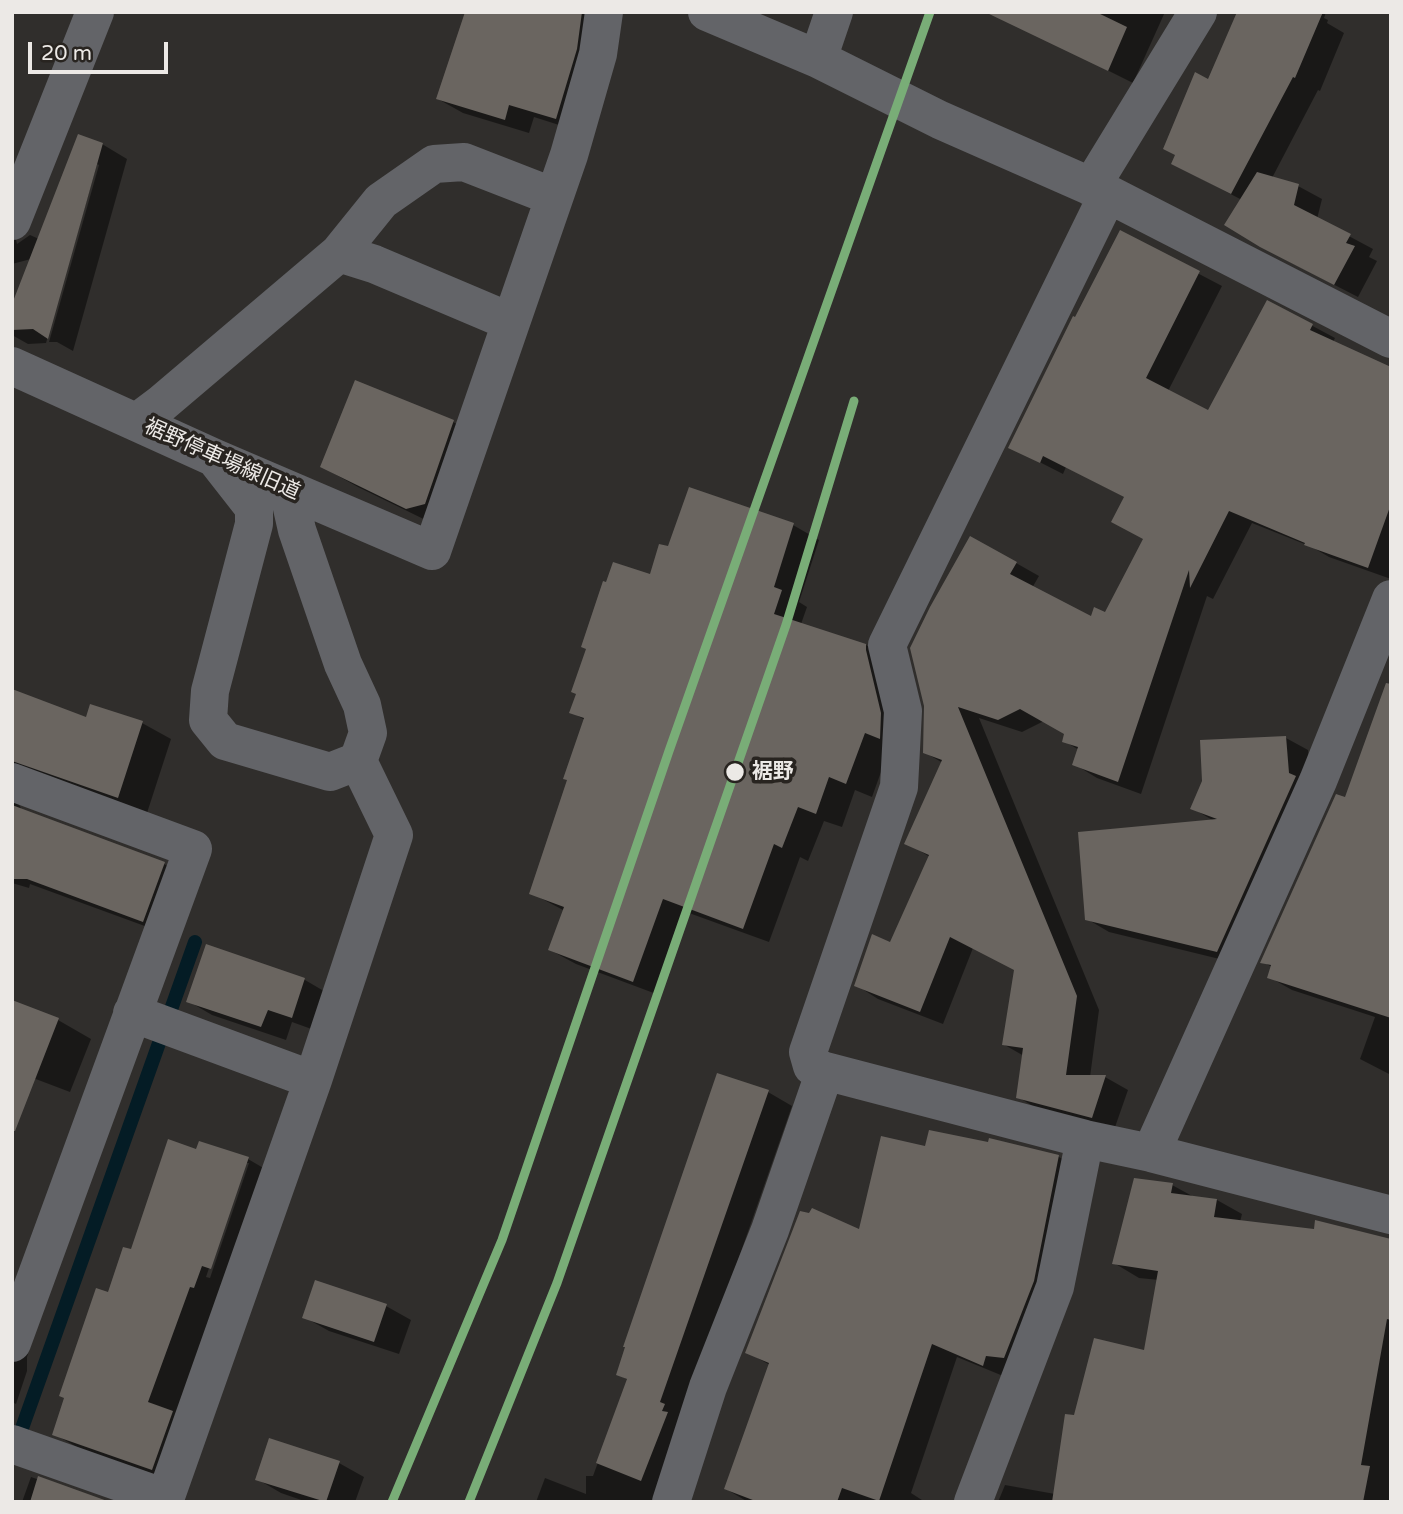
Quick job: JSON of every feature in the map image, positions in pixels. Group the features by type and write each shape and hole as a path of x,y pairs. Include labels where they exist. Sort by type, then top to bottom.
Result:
{"street":[{"path":"12,220 95,12"},
{"path":"339,253 374,264 511,322 569,155 598,54 604,12"},
{"path":"707,12 818,59 940,120 1100,190 1391,339"},
{"path":"818,59 834,12"},
{"path":"1198,12 1100,190 887,645 903,711 899,787 808,1052 812,1066 825,1071 1391,1215"},
{"path":"137,422 339,253 381,201 434,164 464,162 554,197"},
{"name":"裾野停車場線旧道","path":"12,366 215,458 432,551 511,322"},
{"path":"215,458 254,508 254,524 210,691 208,720 225,741 330,772 358,761"},
{"path":"22,1447 164,1500 313,1080 394,835 358,761 368,733 362,705 339,652 297,530 288,490"},
{"path":"1151,1153 1318,781 1391,599"},
{"path":"12,782 193,849 139,1015 12,1343"},
{"path":"139,1015 313,1080"},
{"path":"671,1502 708,1387 770,1230 825,1071"},
{"path":"973,1502 1055,1287 1085,1139"}],"building":[{"path":"465,12 582,12 577,49 556,119 509,105 505,120 436,99"},
{"path":"985,12 1096,12 1127,27 1108,71"},
{"path":"1237,12 1323,12 1295,78 1293,77 1231,194 1171,164 1175,155 1163,149 1195,72 1208,79"},
{"path":"78,134 103,143 48,339 33,329 12,330 12,304"},
{"path":"1257,172 1299,184 1294,205 1351,234 1346,243 1355,246 1334,285 1224,225"},
{"path":"1120,230 1200,271 1146,378 1208,410 1267,300 1313,324 1310,330 1391,367 1391,504 1368,568 1304,545 1305,543 1229,511 1190,588 1189,570 1118,782 1072,765 1078,747 1062,742 1064,734 1020,709 998,720 958,707 1077,996 1066,1075 1106,1075 1092,1118 1016,1098 1023,1048 1002,1045 1014,970 950,937 920,1012 854,986 872,934 890,942 929,855 904,844 942,760 923,753 924,706 910,648 970,536 1017,562 1010,574 1091,616 1094,607 1105,612 1143,539 1111,522 1124,497 1043,456 1040,463 1008,448 1073,316 1075,317"},
{"path":"355,380 454,420 425,504 406,509 320,467"},
{"path":"689,487 794,523 774,587 782,590 774,614 866,644 881,713 880,739 865,733 846,784 829,777 816,814 798,807 782,848 774,844 743,929 663,899 633,982 548,950 564,907 529,894 567,780 563,779 584,718 569,713 576,694 571,692 586,649 581,647 603,581 606,582 613,562 650,574 659,544 668,546"},
{"path":"1386,683 1391,684 1391,1018 1267,978 1271,965 1260,963 1336,794 1345,797"},
{"path":"12,689 86,717 90,704 143,721 118,798 12,761"},
{"path":"1286,736 1289,773 1296,776 1217,952 1085,920 1078,832 1217,819 1190,809 1202,781 1200,740"},
{"path":"12,805 165,862 143,922 27,879 12,879"},
{"path":"206,944 305,978 292,1018 268,1010 261,1027 186,1002"},
{"path":"12,1000 59,1018 15,1131 12,1131"},
{"path":"717,1073 769,1090 660,1402 665,1404 662,1411 668,1412 641,1481 596,1463 627,1379 616,1375 623,1347"},
{"path":"929,1130 988,1142 989,1138 1059,1155 1034,1281 1004,1358 986,1356 983,1366 932,1344 879,1501 842,1488 837,1502 758,1502 724,1489 769,1363 745,1353 800,1211 809,1213 812,1208 859,1229 881,1136 925,1146"},
{"path":"168,1139 196,1149 199,1141 249,1157 211,1269 202,1266 194,1288 190,1287 148,1402 173,1411 152,1470 52,1435 64,1398 59,1396 96,1288 108,1292 123,1247 131,1249"},
{"path":"1134,1178 1173,1183 1171,1193 1217,1199 1214,1217 1314,1229 1315,1220 1391,1239 1391,1320 1387,1319 1361,1465 1370,1466 1363,1502 1052,1502 1065,1414 1074,1415 1094,1338 1144,1350 1158,1271 1112,1264"},
{"path":"315,1280 387,1304 374,1342 302,1318"},
{"path":"269,1438 340,1461 326,1502 255,1480"},
{"path":"38,1476 110,1502 30,1502"}],"waterway":[{"path":"16,1445 195,942"}],"transit line":[{"path":"392,1502 502,1240 669,751 930,12"},
{"path":"469,1502 557,1283 786,625 854,401"}],"place":[{"name":"裾野","path":"735,772"}]}
